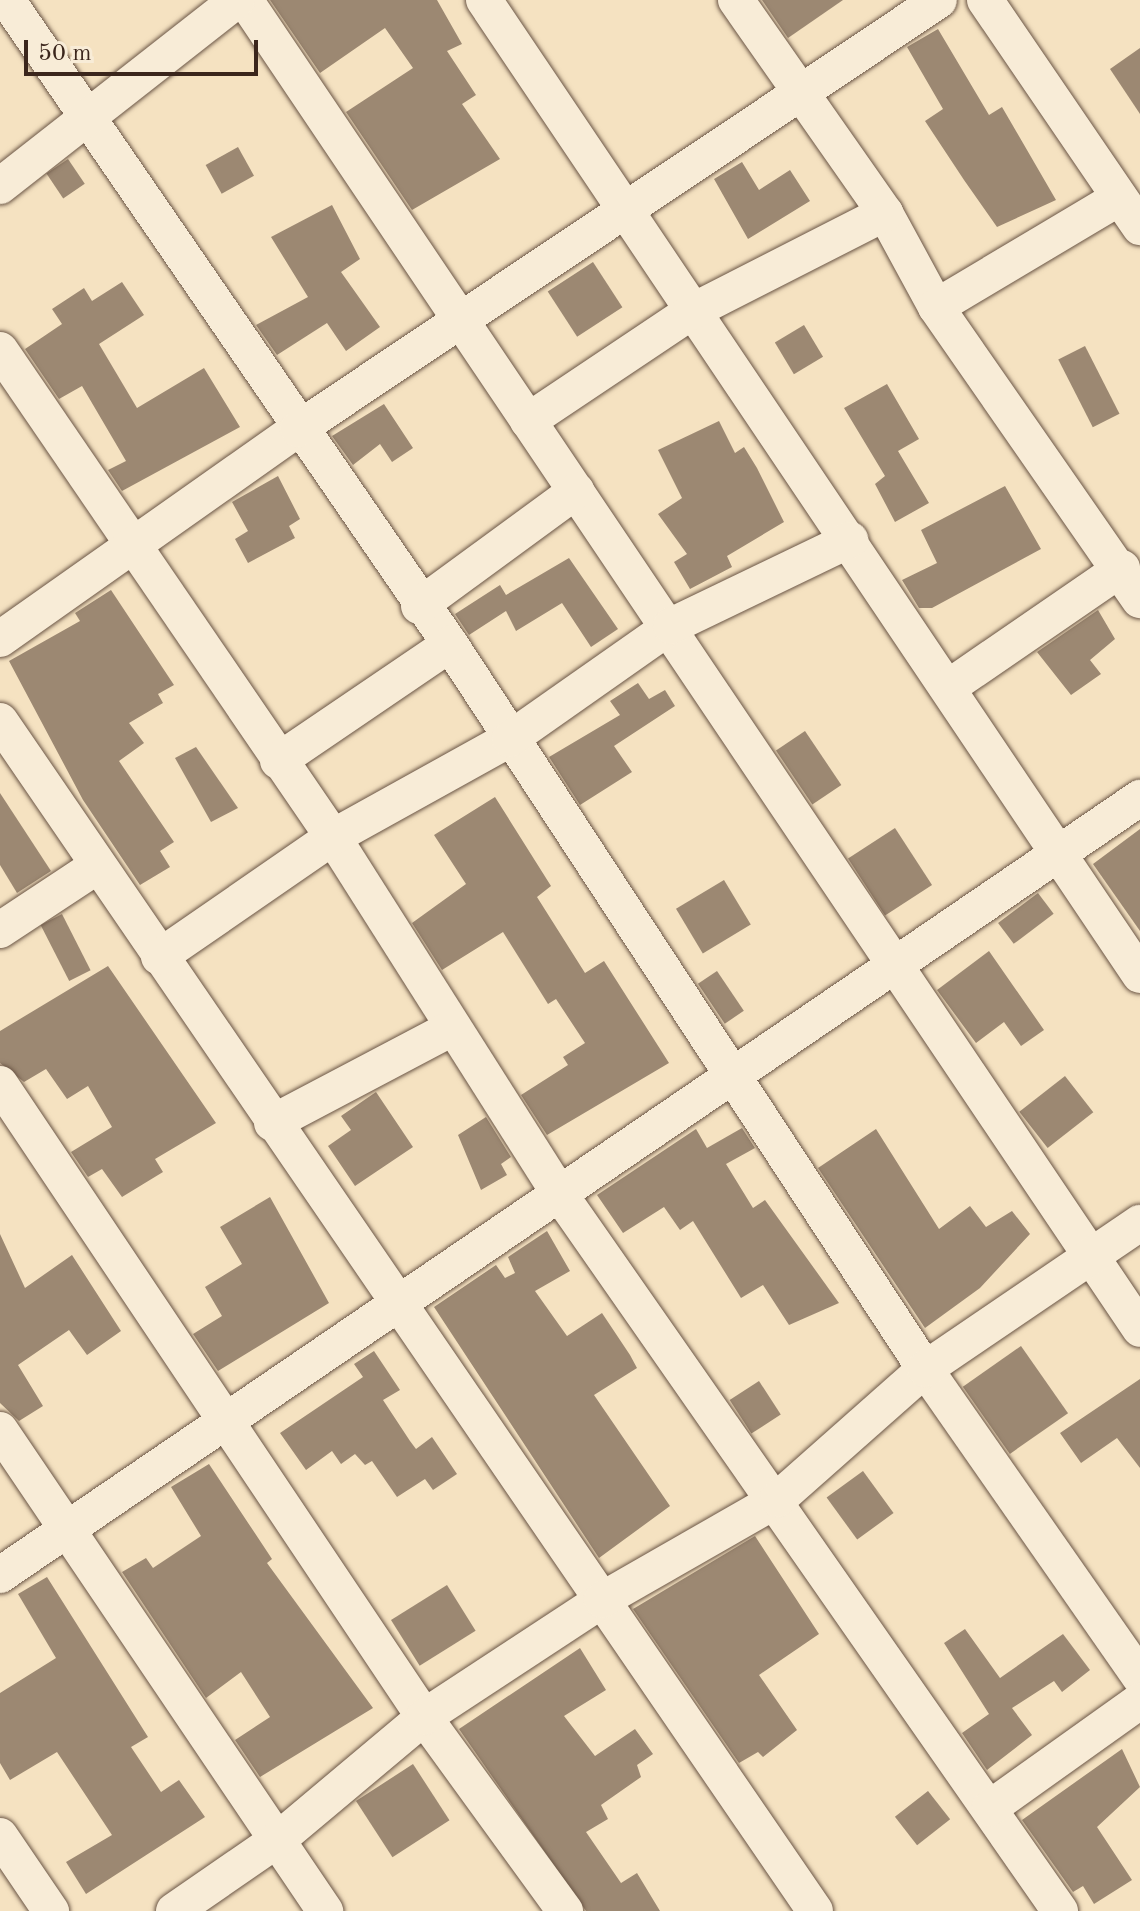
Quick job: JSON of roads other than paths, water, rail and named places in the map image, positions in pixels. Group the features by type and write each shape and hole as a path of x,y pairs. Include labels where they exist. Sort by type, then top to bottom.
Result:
{"street":[{"path":"7,0 419,606 450,644 510,739 738,1076 925,1369 1140,1677"},
{"path":"0,186 237,0"},
{"path":"245,0 528,421 671,626 895,967 1140,1329"},
{"path":"484,0 626,209 691,312 850,540 1140,975"},
{"path":"736,0 885,213 936,307 1122,568 1140,600"},
{"path":"0,639 298,429 799,90 939,0"},
{"path":"985,0 1140,227"},
{"path":"936,307 1119,198"},
{"path":"528,421 691,312 885,213"},
{"path":"0,350 278,761 333,837 561,1196 778,1499 1060,1911"},
{"path":"419,606 576,491"},
{"path":"159,957 333,837 510,739 671,626 850,540"},
{"path":"949,687 1122,568"},
{"path":"278,761 450,644"},
{"path":"0,721 396,1306 815,1911"},
{"path":"0,1575 738,1076 1062,855 1140,798"},
{"path":"0,930 97,866"},
{"path":"272,1123 452,1028"},
{"path":"1,1089 229,1418 424,1717 565,1911"},
{"path":"174,1911 280,1838 424,1717 602,1600 778,1499 925,1369 1140,1223"},
{"path":"0,1430 280,1838 325,1911"},
{"path":"990,1808 1140,1701"},
{"path":"0,1836 51,1911"}]}
